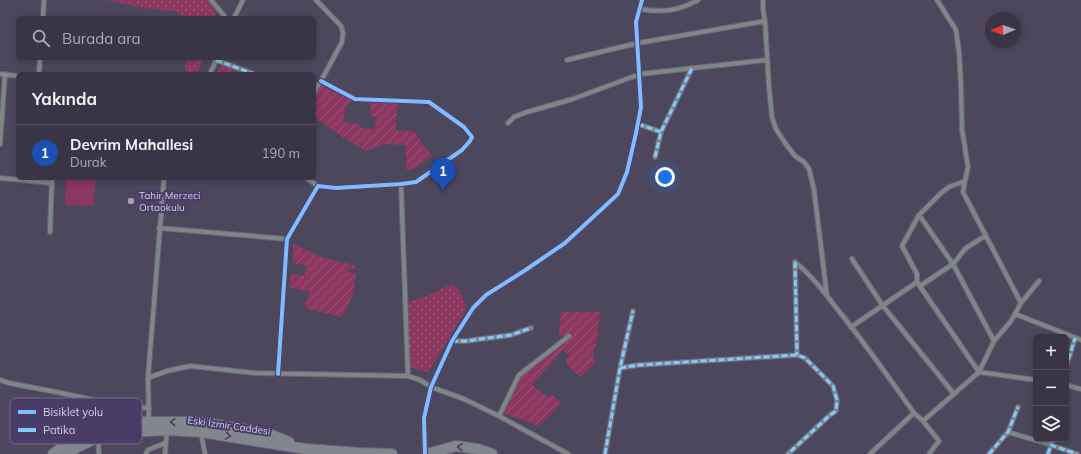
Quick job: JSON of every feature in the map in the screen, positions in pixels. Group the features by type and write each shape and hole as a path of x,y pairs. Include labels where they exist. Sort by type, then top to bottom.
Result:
{"main road":[{"path":"142,426 200,427"},
{"name":"Eski İzmir Caddesi","path":"142,428 149,426 167,430 200,427 306,451 392,454"},
{"path":"53,454 67,444"},
{"name":"Eski İzmir Caddesi","path":"68,454 84,444"},
{"path":"426,454 456,446 478,448 492,454"}],"street":[{"path":"43,16 44,0"},
{"path":"211,0 224,16"},
{"path":"235,16 243,0"},
{"path":"316,0 341,26 344,33 342,42 316,89"},
{"path":"426,454 424,418 431,386 452,342 473,308 486,295 565,243 618,194 627,172 641,107 636,22 642,0"},
{"path":"640,9 652,11 671,11 698,0"},
{"path":"763,0 772,117 776,129 795,156 804,162 809,169 814,190 827,296"},
{"path":"937,0 956,30 959,52 962,129 968,166 963,192 1021,303"},
{"path":"567,60 638,43 765,21"},
{"path":"39,72 40,60"},
{"path":"211,72 216,60"},
{"path":"219,60 249,72"},
{"path":"508,123 514,117 527,112 573,99 640,74 767,60"},
{"path":"655,157 661,132 692,68"},
{"path":"0,144 2,74 16,76"},
{"path":"309,180 318,186 336,188 416,182 462,150 472,137 464,127 429,102 355,99 321,82"},
{"path":"638,124 661,132"},
{"path":"0,178 16,179"},
{"path":"50,232 51,180"},
{"path":"149,426 148,378 164,180"},
{"path":"965,181 949,187 941,193 919,216 902,246 917,274 917,282 979,372 1033,380"},
{"path":"401,184 408,376"},
{"path":"278,374 287,239 318,186"},
{"path":"919,216 954,264 994,341"},
{"path":"159,228 287,239"},
{"path":"920,286 954,264 966,248 985,236"},
{"path":"852,259 883,306 954,394"},
{"path":"796,355 795,262 827,296 914,413 923,421 939,441 929,454"},
{"path":"923,421 979,372 994,341 1039,281"},
{"path":"851,327 917,282"},
{"path":"605,454 620,368 633,311"},
{"path":"1015,314 1081,340"},
{"path":"452,342 511,335 531,328"},
{"path":"499,416 519,375 569,336"},
{"path":"1069,358 1075,338"},
{"path":"620,368 639,365 796,355 805,358 833,386 837,400 836,411 788,454"},
{"path":"148,378 167,371 190,366 241,372 278,374 408,376 464,399 499,416 568,454"},
{"path":"0,380 81,398"},
{"path":"1069,386 1081,389"},
{"path":"142,407 149,408"},
{"path":"989,454 1008,432 1018,407"},
{"path":"870,454 914,413"},
{"path":"200,427 205,454"},
{"path":"165,454 167,430"},
{"path":"1008,432 1077,454"},
{"path":"1048,454 1052,442"},
{"path":"146,454 148,450 165,443"},
{"path":"98,444 99,454"}],"shaded area":[{"path":"105,0 211,0 216,16 185,16 174,11 144,8"},
{"path":"187,60 203,60 197,72 185,72"},
{"path":"223,63 244,72 217,72"},
{"path":"321,81 355,99 346,106 343,122 360,124 360,128 375,129 376,117 371,116 370,100 399,101 396,118 396,131 413,131 432,156 413,169 406,170 406,145 384,144 366,151 316,118 316,89"},
{"path":"66,180 95,180 94,206 65,205"},
{"path":"293,244 324,258 354,265 357,270 349,268 348,272 356,274 353,294 342,317 305,308 310,292 289,287 291,274 305,276 306,265 293,263"},
{"path":"452,284 460,291 467,309 428,372 408,367 405,303 425,297"},
{"path":"561,312 600,312 596,346 593,354 595,363 580,377 567,365 566,359 569,354 563,350 532,385 548,397 551,394 561,403 539,426 501,412 519,375 568,336 559,336"}],"marked path":[{"path":"216,60 249,72"},
{"path":"655,157 661,132 692,68"},
{"path":"638,124 661,132"},
{"path":"795,262 797,355"},
{"path":"605,454 620,368 633,311"},
{"path":"452,341 466,341 511,335 531,328"},
{"path":"1069,358 1075,338"},
{"path":"620,368 639,365 797,355 805,358 833,386 837,400 836,411 788,454"},
{"path":"989,454 1008,432 1018,407"},
{"path":"1048,454 1051,445 1077,454"}],"cycle path":[{"path":"425,454 424,418 431,387 452,341 473,308 486,295 565,243 618,194 627,172 641,107 636,22 642,0"},
{"path":"278,374 287,239 318,186 336,188 416,182 462,150 472,137 464,127 429,102 355,99 321,81"}],"place":[{"name":"Devrim Mahallesi","path":"443,191"},
{"name":"Tahir Merzeci Ortaokulu","path":"131,201"}]}
